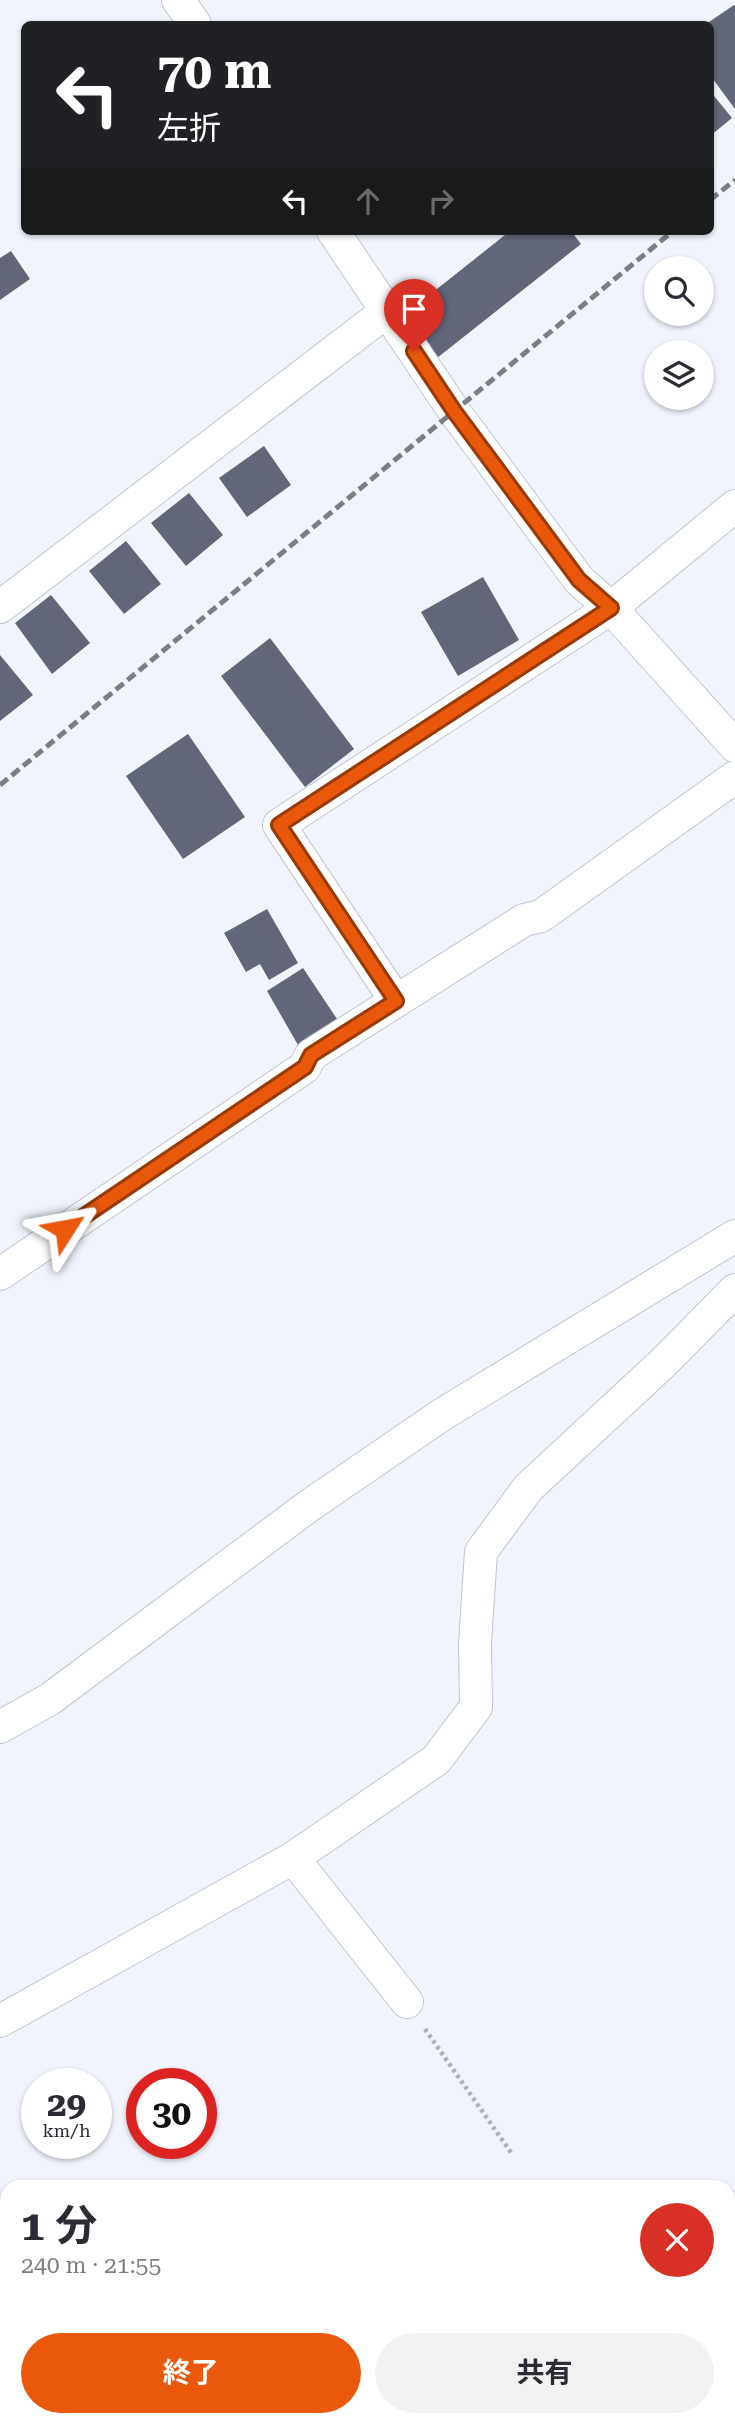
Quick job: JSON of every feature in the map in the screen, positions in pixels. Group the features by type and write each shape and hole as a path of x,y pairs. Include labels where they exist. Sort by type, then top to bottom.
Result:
{"street":[{"path":"336,235 454,411 579,580 611,608 735,746"},
{"path":"0,607 387,311"},
{"path":"396,1001 279,825 611,608 735,506"},
{"path":"0,1274 305,1067 311,1055 524,920 541,916 735,778"},
{"path":"0,1727 50,1699 310,1505 443,1414 735,1236"},
{"path":"0,2021 293,1858 436,1760 476,1707 475,1643 481,1552 528,1488 663,1363 735,1290"},
{"path":"293,1858 407,2002"}],"path":[{"path":"407,2002 512,2154"}],"building":[{"path":"735,6 735,109 714,80 714,21 710,21"},
{"path":"714,96 732,118 714,133"},
{"path":"505,235 574,235 581,244 437,358 403,316"},
{"path":"11,251 30,279 0,300 0,258"},
{"path":"264,446 291,485 247,517 219,478"},
{"path":"189,493 223,535 186,566 151,523"},
{"path":"126,541 161,584 124,614 89,571"},
{"path":"483,577 519,640 458,676 421,612"},
{"path":"51,595 90,643 52,674 15,623"},
{"path":"270,638 354,749 305,787 221,676"},
{"path":"0,655 33,695 0,721"},
{"path":"188,734 245,817 183,859 126,776"},
{"path":"267,909 298,963 269,980 260,964 246,972 224,933"},
{"path":"303,968 337,1019 298,1045 267,991"}],"railway":[{"path":"714,197 735,180"},
{"path":"0,785 668,235"}],"route":[{"path":"65,1229 305,1067 311,1055 396,1001 279,825 611,608 579,580 454,411 414,351"}]}
